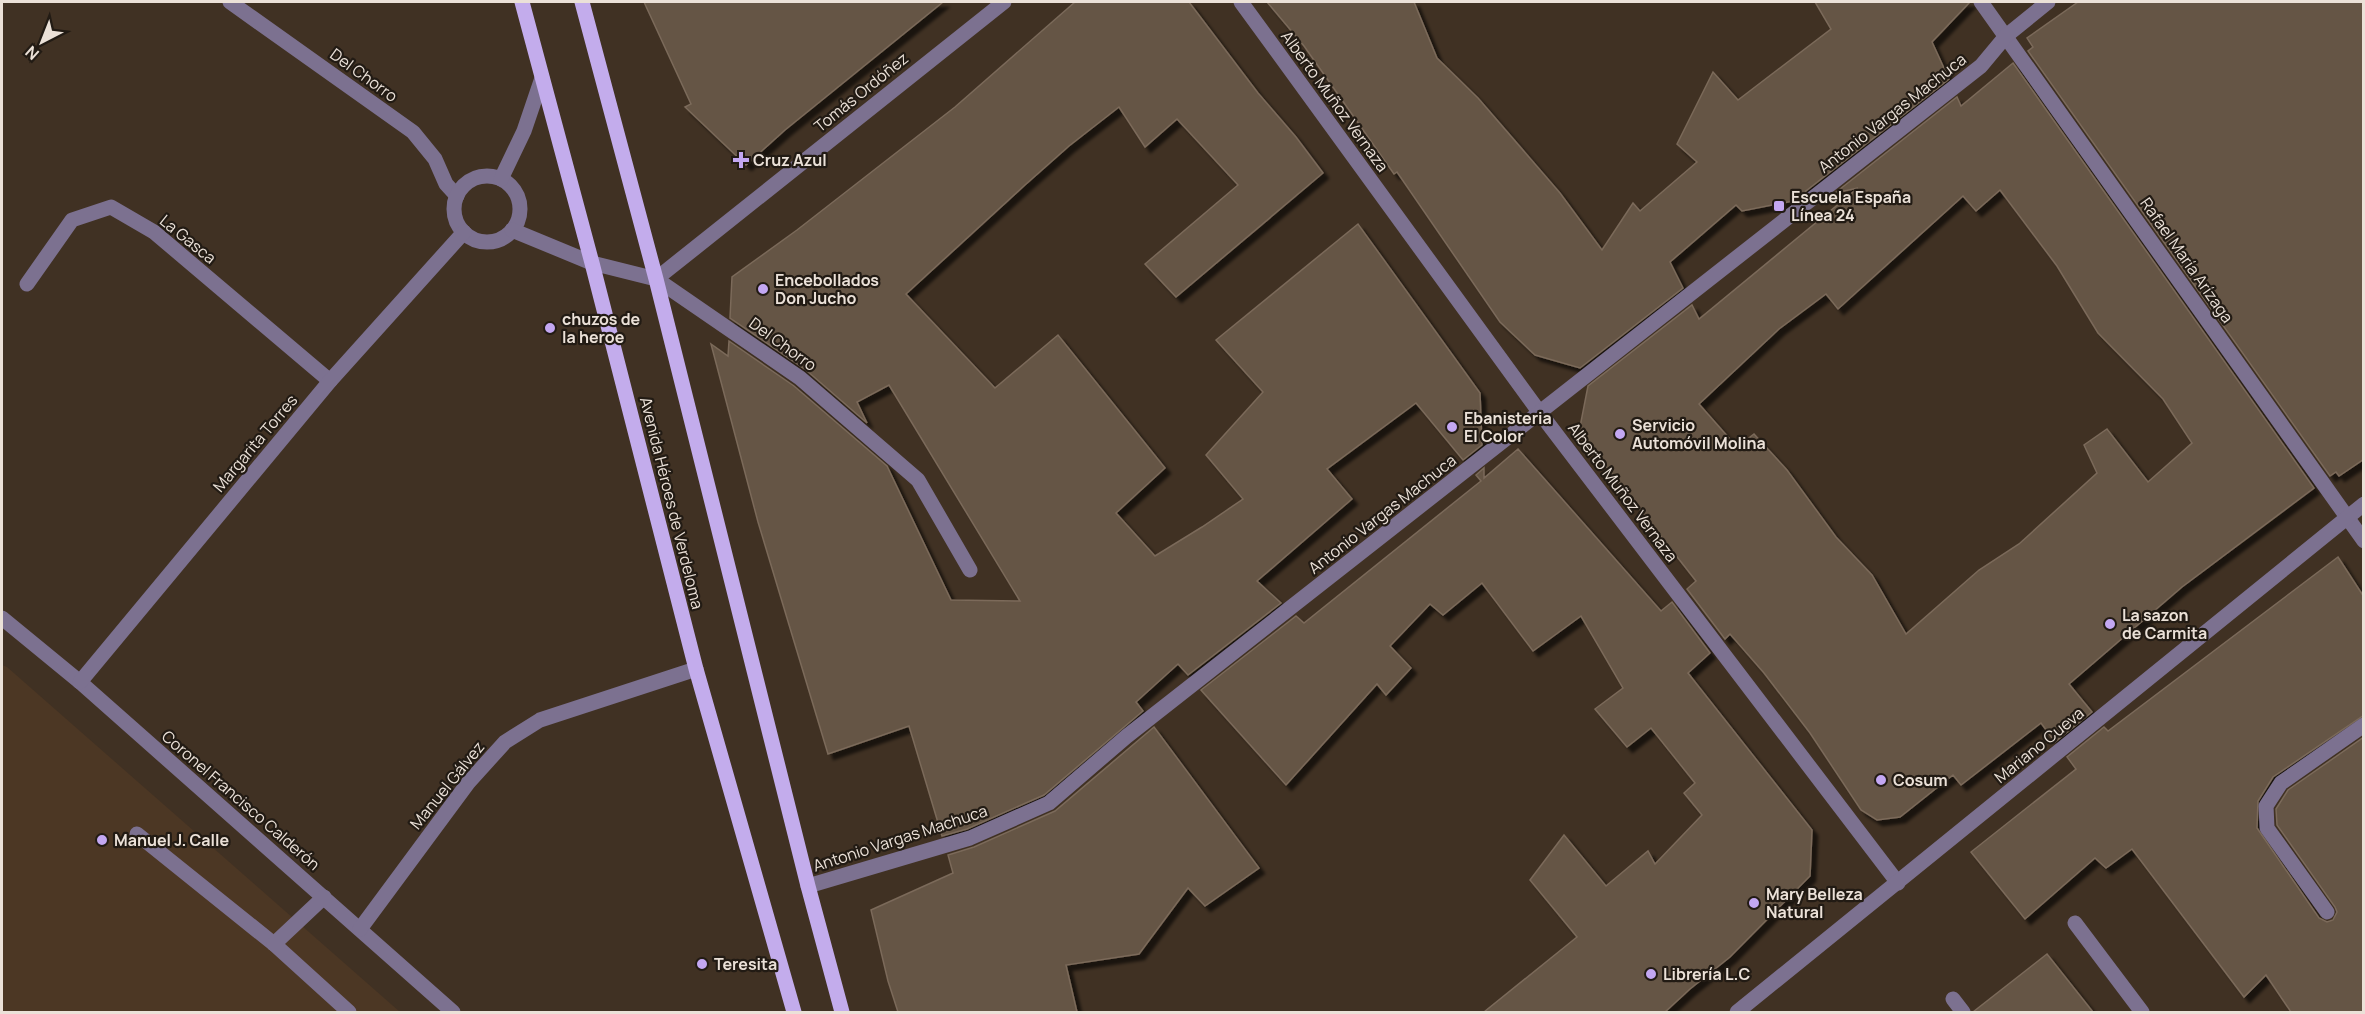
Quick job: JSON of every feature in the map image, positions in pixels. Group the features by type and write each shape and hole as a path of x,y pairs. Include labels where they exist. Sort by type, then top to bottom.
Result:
{"main road":[{"name":"Avenida Héroes de Verdeloma","path":"522,2 592,263 696,669 794,1012"},
{"path":"582,2 656,279 808,886 842,1012"}],"street":[{"name":"Del Chorro","path":"230,2 413,132 435,159 446,184 457,196"},
{"name":"Tomás Ordóñez","path":"656,279 1004,2"},
{"name":"Alberto Muñoz Vernaza","path":"1241,2 1540,413 1898,883"},
{"name":"Rafael María Arízaga","path":"1981,2 2364,541"},
{"name":"Antonio Vargas Machuca","path":"808,886 970,838 1049,803 1127,736 1981,66 2006,36 2048,2"},
{"path":"501,179 524,130 542,78"},
{"path":"491,176 501,179 515,192 520,212 512,230 504,237 485,242 464,232 455,216 454,206 462,187 471,180 491,176"},
{"name":"La Gasca","path":"27,284 72,220 111,207 154,232 330,381"},
{"name":"Del Chorro","path":"512,230 592,263 656,279 800,378 918,480 970,570"},
{"name":"Margarita Torres","path":"80,682 330,381 464,232"},
{"name":"Mariano Cueva","path":"1737,1012 2364,504"},
{"name":"Coronel Francisco Calderón","path":"2,618 80,682 453,1012"},
{"name":"Manuel Gálvez","path":"360,928 468,783 505,742 540,720 696,669"},
{"path":"2327,912 2267,828 2266,806 2281,783 2364,725"},
{"path":"137,834 274,944 349,1012"},
{"path":"274,944 324,897"},
{"path":"2075,923 2142,1012"},
{"path":"1953,999 1963,1012"}],"shaded area":[{"name":"Manuel J. Calle","path":"2,665 7,667 400,1012 2,1012"}],"building":[{"path":"644,2 943,2 785,130 746,165 685,107 691,104"},
{"path":"1075,2 1189,2 1258,93 1323,173 1176,297 1145,264 1238,185 1177,119 1145,147 1119,107 1069,146 906,294 995,388 1058,335 1165,468 1116,513 1155,556 1243,499 1206,455 1263,392 1216,340 1358,224 1480,393 1482,445 1463,460 1416,403 1327,469 1352,499 1257,581 1281,603 1188,675 1178,664 1136,702 1143,711 1044,795 967,829 942,836 909,726 828,754 758,522 711,344 728,356 729,341 794,386 887,466 951,600 1020,601 889,385 857,402 867,423 806,370 730,318 732,277 797,230 955,107"},
{"path":"1267,2 1414,2 1437,58 1478,98 1560,193 1602,250 1633,203 1640,211 1697,162 1677,144 1713,72 1738,100 1831,29 1815,2 1970,2 1932,42 1949,79 1793,201 1742,211 1736,205 1670,262 1683,288 1580,368 1535,355 1500,322 1397,172 1394,174 1304,46"},
{"path":"2078,2 2364,2 2364,459 2339,476 2336,472 2330,476 2028,51 2033,47 2027,38"},
{"path":"2013,63 2314,488 2182,587 2069,684 2092,712 2055,742 2041,723 1961,785 1953,775 1900,817 1877,820 1861,810 1810,733 1764,673 1730,634 1725,639 1687,589 1696,581 1579,432 1588,386 1692,305 1699,319 1858,188 1835,193 1957,97 1961,106","holes":["2000,190 2057,266 2098,333 2163,399 2192,443 2148,482 2107,429 2084,445 2097,473 2019,544 1979,570 1906,634 1872,575 1836,537 1787,470 1754,434 1737,447 1699,404 1779,329 1826,294 1838,309 1963,196 1976,211"]},
{"path":"1518,449 1661,611 1672,602 1710,653 1688,673 1812,830 1810,876 1730,957 1665,1012 1484,1012 1577,937 1530,880 1564,835 1606,886 1648,851 1655,864 1702,815 1684,793 1695,783 1651,728 1627,747 1595,709 1623,688 1581,616 1533,651 1482,583 1443,615 1430,604 1390,646 1411,668 1386,695 1377,684 1286,785 1201,690 1296,616 1304,623 1481,481 1476,475 1484,468 1484,478"},
{"path":"2338,557 2364,597 2364,715 2273,777 2258,801 2257,828 2319,918 2327,922 2333,920 2337,912 2335,907 2277,825 2276,809 2288,790 2364,737 2364,1012 2291,1012 2266,975 2244,997 2132,849 2106,868 2095,858 2025,919 1971,852 2076,769 2067,757 2104,727 2108,731"},
{"path":"1154,727 1259,868 1205,906 1188,888 1139,954 1066,965 1077,1012 898,1012 871,910 953,873 948,855 974,847 1055,811"},
{"path":"2047,954 2093,1012 1973,1012"}],"place":[{"name":"Cruz Azul","path":"741,160"},
{"name":"Escuela España Línea 24","path":"1779,206"},
{"name":"Encebollados Don Jucho","path":"763,289"},
{"name":"chuzos de la heroe","path":"550,328"},
{"name":"Ebanisteria El Color","path":"1452,427"},
{"name":"Servicio Automóvil Molina","path":"1620,434"},
{"name":"La sazon de Carmita","path":"2110,624"},
{"name":"Cosum","path":"1881,780"},
{"name":"Manuel J. Calle","path":"102,840"},
{"name":"Mary Belleza Natural","path":"1754,903"},
{"name":"Teresita","path":"702,964"},
{"name":"Librería L.C","path":"1651,974"}]}
